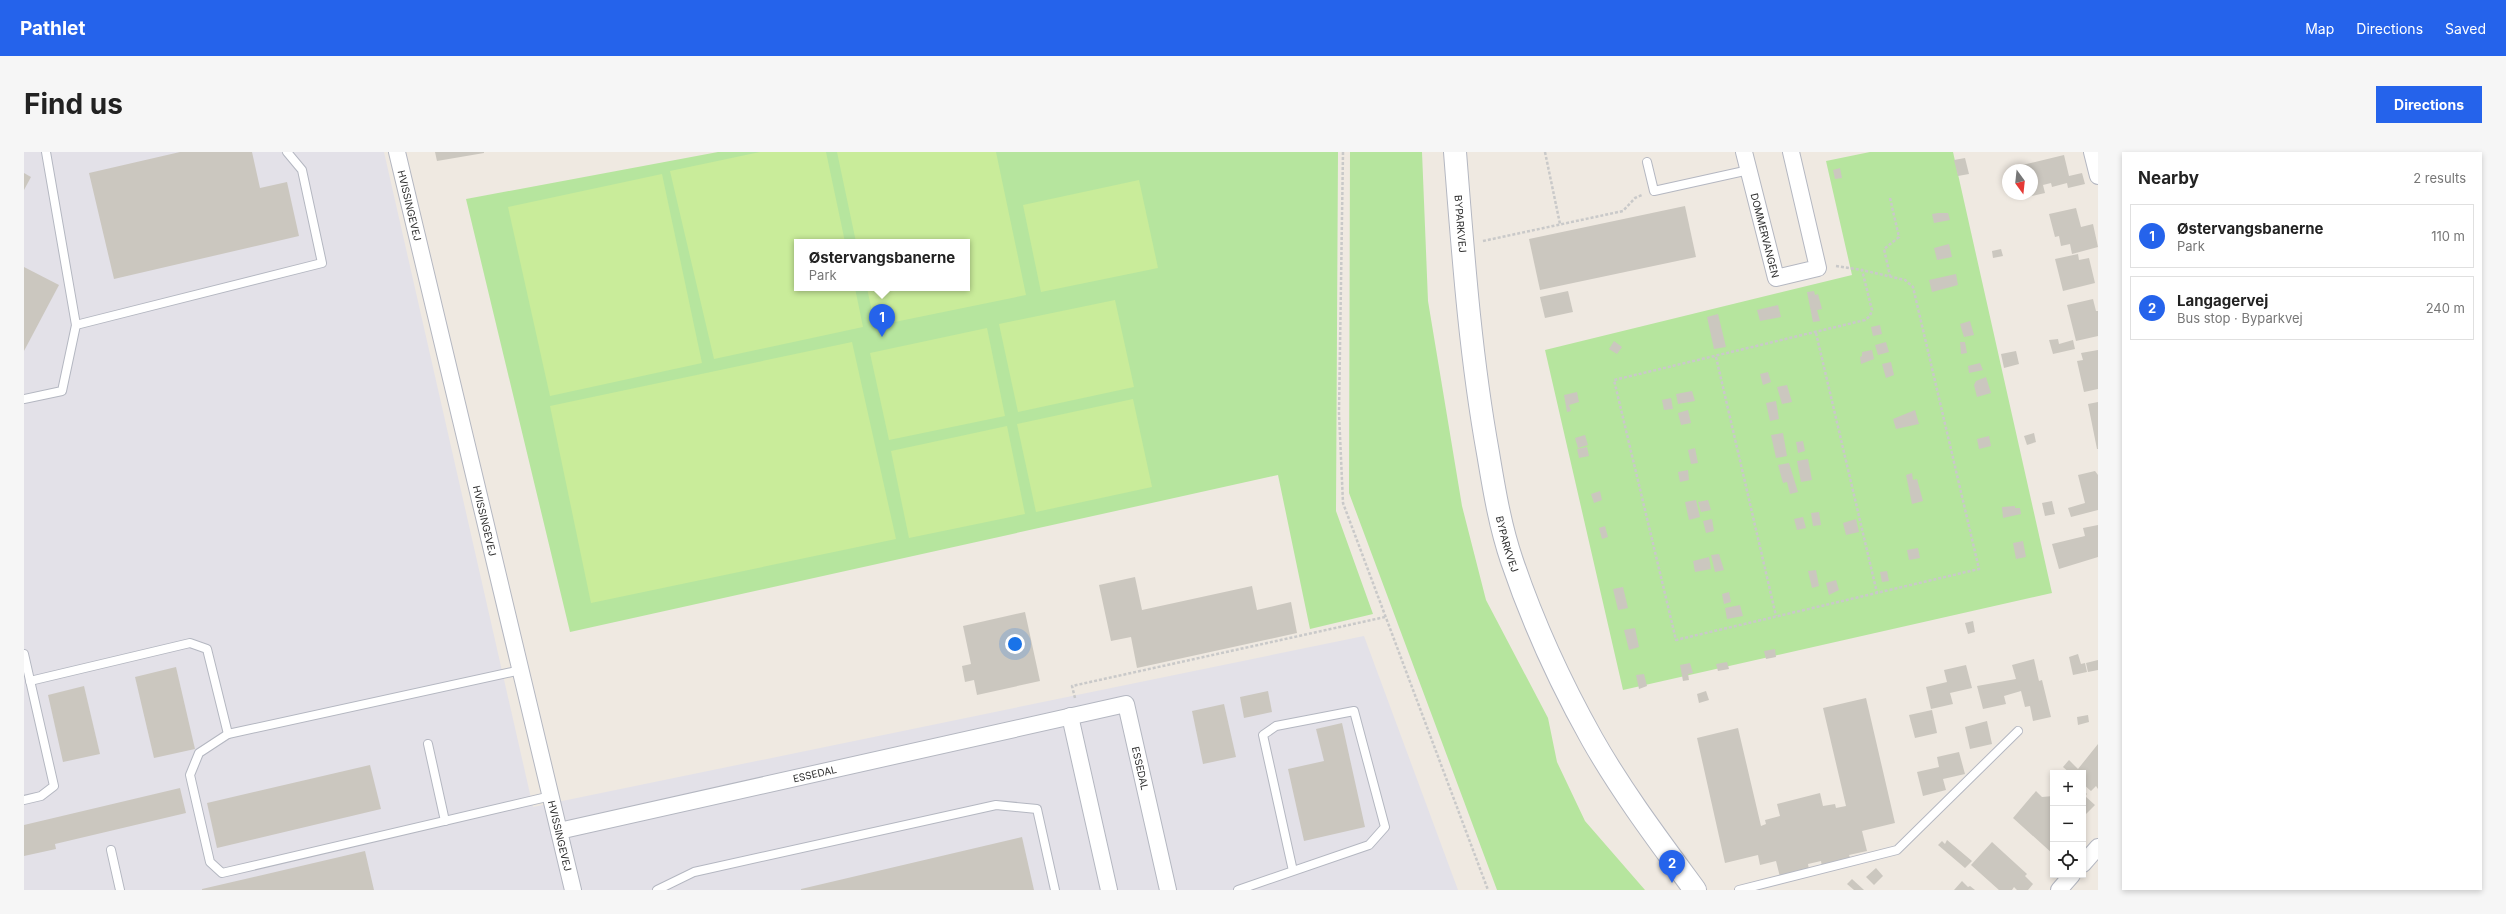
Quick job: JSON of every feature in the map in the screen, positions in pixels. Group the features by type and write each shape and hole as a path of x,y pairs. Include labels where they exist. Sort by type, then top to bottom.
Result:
{"street":[{"name":"HVISSINGEVEJ","path":"396,152 573,890"},
{"name":"BYPARKVEJ","path":"1455,152 1469,332 1480,412 1495,494 1512,559 1536,627 1593,740 1655,835 1695,890"},
{"name":"DOMMERVANGEN","path":"1744,152 1776,278 1818,268"},
{"path":"1791,152 1818,268"},
{"path":"2092,152 2098,176"},
{"name":"ESSEDAL","path":"559,831 1126,704 1168,890"},
{"path":"1074,715 1109,890"},
{"path":"2086,861 2098,847"},
{"path":"2059,890 2069,878"}],"lane":[{"path":"24,399 62,391 76,325 46,152"},
{"path":"76,325 322,263 302,170 287,152"},
{"path":"1647,162 1654,191 1748,170"},
{"path":"30,681 190,643 207,649 228,734"},
{"path":"24,654 54,786 41,796 24,800"},
{"path":"521,670 228,734 200,753 190,775 210,862 222,873 551,796"},
{"path":"1238,890 1369,845 1385,827 1354,711 1276,726 1263,735 1293,871"},
{"path":"1739,890 1897,850 2018,731"},
{"path":"428,744 445,821"},
{"path":"657,890 694,872 996,805 1037,809 1055,890"},
{"path":"111,850 120,890"}],"path":[{"path":"1343,152 1338,413 1343,503 1488,890"},
{"path":"1545,152 1560,224"},
{"path":"1463,245 1623,211 1636,198 1654,191"},
{"path":"1890,198 1899,237 1884,249 1890,276"},
{"path":"1818,268 1835,266 1862,270 1890,276 1908,282 1914,291 1979,569 1676,640 1614,380 1859,322 1870,316 1871,304 1862,270"},
{"path":"1816,333 1877,593"},
{"path":"1716,357 1776,616"},
{"path":"1074,715 1072,686 1385,618"}],"shaded area":[{"path":"24,152 384,152 533,807 1364,636 1458,890 24,890"}],"green space":[{"path":"718,152 1338,152 1336,511 1373,614 1310,629 1278,475 570,632 466,199"},
{"path":"760,152 826,152 844,239 794,239 794,291 856,291 863,327 714,359 670,171"},
{"path":"837,152 996,152 1026,295 875,326 868,291 970,291 970,239 855,239"},
{"path":"1350,152 1422,152 1428,301 1462,506 1486,600 1548,718 1557,762 1585,821 1645,890 1497,890 1349,493"},
{"path":"1870,152 1953,152 2052,593 1623,690 1545,350 1852,275 1826,161"},
{"path":"662,174 702,363 550,396 508,207"},
{"path":"1139,180 1158,268 1041,292 1023,205"},
{"path":"1115,300 1134,387 1018,412 999,324"},
{"path":"987,328 1005,416 889,440 870,353"},
{"path":"852,342 896,539 591,603 550,406"},
{"path":"1133,399 1152,487 1036,512 1017,424"},
{"path":"1007,426 1025,514 909,538 891,451"}],"building":[{"path":"180,152 252,152 260,188 287,182 299,236 114,279 89,173"},
{"path":"435,152 484,152 484,153 437,161"},
{"path":"2064,155 2069,176 2082,173 2085,184 2068,188 2067,183 2052,187 2051,183 2043,185 2045,193 2038,195 2038,164 2026,164"},
{"path":"1965,158 1969,174 1958,176 1954,160"},
{"path":"1840,168 1842,178 1835,179 1833,170"},
{"path":"24,173 31,177 24,190"},
{"path":"1685,206 1696,257 1540,290 1529,239"},
{"path":"2076,208 2081,227 2093,224 2098,247 2072,254 2070,244 2061,246 2059,236 2055,237 2049,214"},
{"path":"1948,213 1950,220 1934,223 1932,214"},
{"path":"1949,244 1952,257 1937,260 1934,248"},
{"path":"2001,249 2003,256 1993,258 1992,251"},
{"path":"2078,254 2079,260 2089,258 2095,283 2063,291 2055,259"},
{"path":"24,267 59,285 24,351"},
{"path":"1956,274 1958,285 1932,292 1929,280"},
{"path":"1568,291 1573,312 1545,318 1540,297"},
{"path":"1814,291 1815,295 1818,294 1822,309 1817,310 1820,321 1813,322 1807,292"},
{"path":"2093,299 2096,311 2098,311 2098,336 2076,341 2067,305"},
{"path":"1778,305 1781,317 1760,321 1757,310"},
{"path":"1718,314 1726,347 1714,349 1707,317"},
{"path":"1970,321 1974,335 1964,337 1960,324"},
{"path":"1880,325 1882,334 1873,336 1871,327"},
{"path":"2058,339 2059,344 2073,340 2075,349 2053,354 2049,340"},
{"path":"1614,341 1622,347 1617,354 1609,349"},
{"path":"1886,342 1889,352 1878,355 1875,345"},
{"path":"1960,342 1965,342 1967,353 1961,354"},
{"path":"1872,350 1874,359 1861,364 1860,357 1862,356 1862,352"},
{"path":"2098,350 2098,389 2084,392 2077,361 2083,360 2081,353"},
{"path":"2016,351 2019,364 2004,368 2001,354"},
{"path":"1891,362 1894,375 1886,378 1882,364"},
{"path":"1980,363 1983,370 1969,373 1968,366"},
{"path":"1768,372 1771,382 1763,385 1760,374"},
{"path":"1986,377 1991,393 1977,397 1974,385 1976,381"},
{"path":"1787,385 1792,402 1782,404 1777,387"},
{"path":"1692,391 1695,401 1678,404 1676,394"},
{"path":"1577,392 1579,402 1569,405 1571,411 1567,412 1564,395"},
{"path":"1671,398 1673,409 1664,410 1662,400"},
{"path":"1776,401 1779,419 1770,421 1766,403"},
{"path":"2098,402 2098,449 2097,449 2088,404"},
{"path":"1688,410 1691,423 1681,425 1678,413"},
{"path":"1915,410 1919,424 1896,429 1893,419"},
{"path":"1783,433 1787,456 1776,458 1771,435"},
{"path":"2034,433 2036,442 2027,445 2024,436"},
{"path":"1585,435 1588,445 1578,448 1575,438"},
{"path":"1989,436 1991,446 1979,449 1977,439"},
{"path":"1803,441 1805,451 1798,453 1796,442"},
{"path":"1587,447 1589,456 1579,458 1577,449"},
{"path":"1695,448 1698,463 1691,464 1688,450"},
{"path":"1808,459 1812,480 1801,482 1797,461"},
{"path":"1789,463 1798,492 1790,494 1787,482 1783,483 1778,465"},
{"path":"1688,470 1689,480 1680,482 1678,472"},
{"path":"2095,471 2098,475 2098,510 2071,517 2068,508 2085,503 2078,475"},
{"path":"1912,473 1913,480 1917,479 1923,501 1912,504 1906,475"},
{"path":"1600,491 1602,500 1594,503 1591,494"},
{"path":"1696,500 1700,517 1689,520 1685,502"},
{"path":"1708,500 1711,510 1701,512 1698,502"},
{"path":"2052,501 2055,514 2045,516 2042,503"},
{"path":"2015,506 2015,508 2020,508 2021,514 2003,518 2002,507"},
{"path":"1819,512 1821,525 1813,526 1811,513"},
{"path":"1803,517 1806,528 1797,530 1794,519"},
{"path":"1712,519 1714,531 1706,533 1703,521"},
{"path":"1856,519 1859,532 1846,535 1843,523"},
{"path":"2098,525 2098,557 2059,569 2052,544 2085,536 2083,528"},
{"path":"1605,526 1608,537 1602,539 1599,528"},
{"path":"2023,541 2026,557 2016,559 2013,543"},
{"path":"1918,548 1920,558 1909,560 1907,550"},
{"path":"1719,554 1724,570 1715,572 1711,555"},
{"path":"1709,557 1711,569 1695,572 1693,561"},
{"path":"1816,570 1819,586 1812,588 1808,571"},
{"path":"1887,571 1889,581 1882,582 1880,572"},
{"path":"1135,577 1142,610 1252,586 1257,610 1291,602 1297,633 1137,668 1131,637 1111,641 1099,585"},
{"path":"1836,580 1839,590 1829,595 1826,583"},
{"path":"1623,587 1628,608 1618,610 1613,589"},
{"path":"1729,592 1731,602 1724,604 1722,594"},
{"path":"1740,605 1743,616 1727,619 1725,608"},
{"path":"1025,612 1040,681 977,695 974,680 965,682 962,666 971,664 963,626"},
{"path":"1973,621 1975,632 1968,634 1965,623"},
{"path":"1635,628 1639,647 1629,650 1624,630"},
{"path":"1775,649 1776,657 1766,659 1764,651"},
{"path":"2078,654 2081,664 2085,663 2087,672 2073,675 2069,657"},
{"path":"2034,659 2039,681 2042,680 2051,717 2033,721 2030,706 2025,707 2021,691 2004,696 2006,704 1983,709 1977,686 2016,679 2012,665"},
{"path":"2098,660 2098,670 2088,672 2086,663"},
{"path":"1727,662 1729,669 1718,671 1716,664"},
{"path":"1690,663 1693,673 1688,674 1689,680 1683,681 1680,665"},
{"path":"1966,665 1972,688 1950,693 1953,704 1931,709 1926,687 1947,682 1944,670"},
{"path":"176,667 195,749 154,758 135,677"},
{"path":"1644,674 1647,686 1639,689 1636,675"},
{"path":"84,686 100,754 63,762 48,695"},
{"path":"1268,691 1272,712 1244,718 1240,697"},
{"path":"1706,691 1709,700 1699,703 1697,694"},
{"path":"1866,698 1895,823 1862,831 1867,851 1849,855 1851,860 1822,867 1821,861 1808,864 1809,870 1780,877 1776,861 1760,865 1758,855 1725,863 1697,738 1738,728 1761,826 1766,824 1765,820 1780,816 1777,804 1820,793 1823,806 1835,804 1836,808 1846,806 1823,708"},
{"path":"1224,704 1236,757 1203,764 1192,711"},
{"path":"1932,710 1937,733 1915,738 1909,715"},
{"path":"2088,715 2089,722 2078,725 2077,717"},
{"path":"1987,721 1992,744 1970,749 1965,727"},
{"path":"1342,723 1365,827 1304,841 1288,769 1324,761 1316,729"},
{"path":"2098,744 2098,789 2096,786 2091,791 2086,787 2086,770 2066,770 2063,767 2069,760 2078,769"},
{"path":"1959,752 1965,774 1943,779 1946,790 1923,796 1917,772 1939,767 1937,757"},
{"path":"370,765 381,809 217,848 207,803"},
{"path":"180,788 186,813 55,844 56,849 24,856 24,825"},
{"path":"2036,791 2042,797 2050,796 2050,851 2013,818"},
{"path":"2086,797 2095,805 2086,814"},
{"path":"1022,837 1034,890 801,890 801,889"},
{"path":"1947,840 1972,861 1965,868 1938,845 1942,841 1945,844"},
{"path":"1992,842 2027,874 2025,876 2033,884 2028,890 2017,890 2014,887 2012,890 1999,890 1971,865"},
{"path":"365,851 374,890 202,890 202,889"},
{"path":"1876,868 1883,876 1874,885 1866,877"},
{"path":"1852,879 1864,890 1854,890 1847,884"},
{"path":"1962,881 1968,887 1970,886 1975,890 1954,890"}],"place":[{"name":"Østervangsbanerne","path":"882,337"},
{"name":"Langagervej","path":"1672,883"}]}
